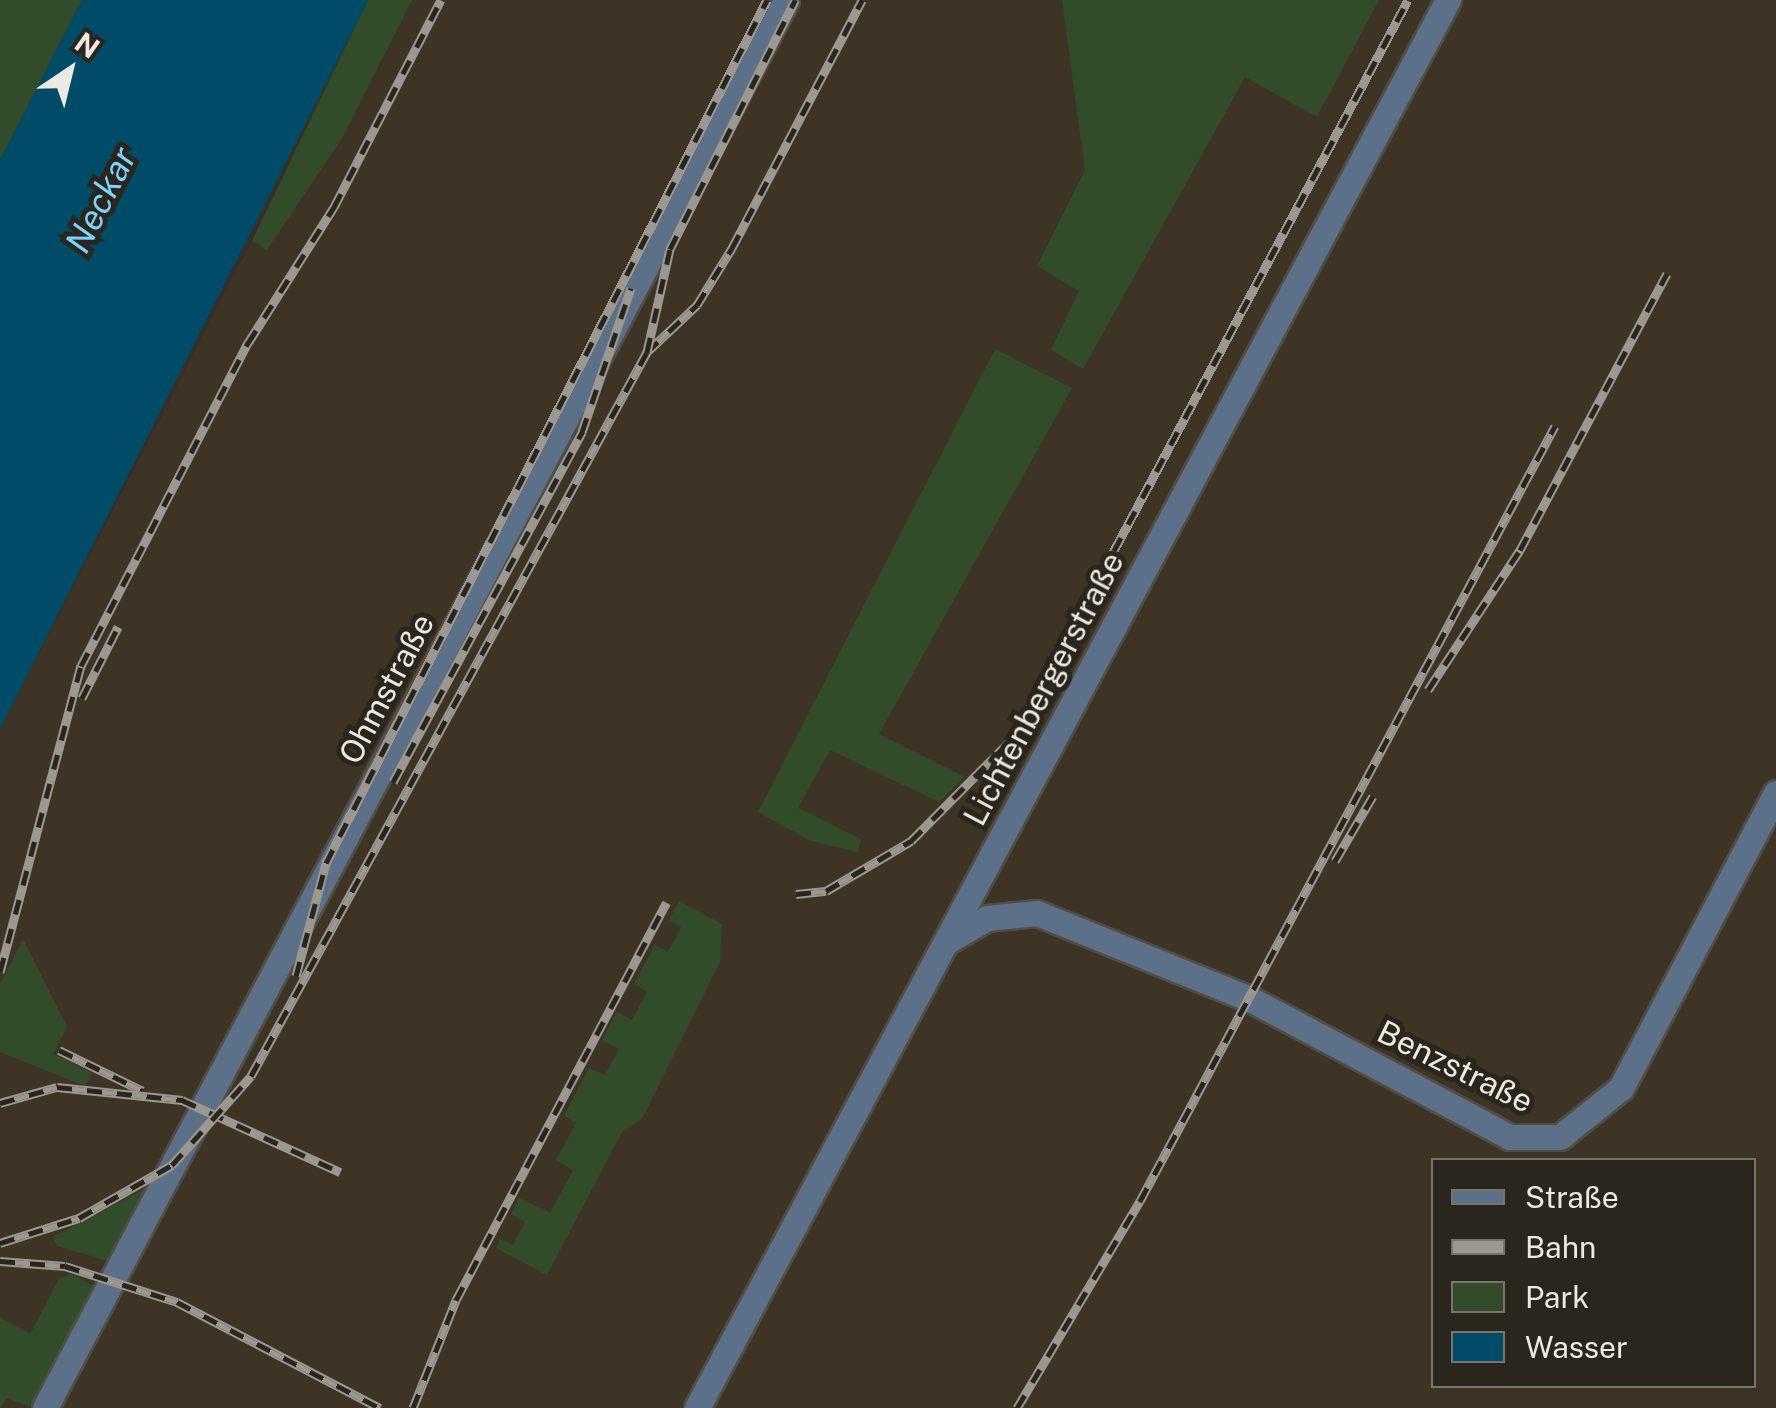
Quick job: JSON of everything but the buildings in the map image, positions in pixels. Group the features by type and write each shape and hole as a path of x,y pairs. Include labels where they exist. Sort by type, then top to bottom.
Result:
{"street":[{"name":"Ohmstraße","path":"44,1408 786,0"},
{"name":"Lichtenbergerstraße","path":"696,1408 1448,0"},
{"name":"Benzstraße","path":"946,942 987,918 1037,913 1250,999 1509,1137 1560,1136 1621,1088 1776,792"}],"shaded area":[{"path":"411,0 1776,0 1776,1408 0,1408 0,729 252,241 267,250"}],"green space":[{"path":"0,0 82,0 0,160"},
{"path":"368,0 412,0 344,135 267,250 252,241"},
{"path":"1062,0 1379,0 1317,117 1245,77 1083,369 1051,350 1079,291 1037,266 1085,170"},
{"path":"995,349 1072,388 879,734 965,777 939,802 830,750 798,808 861,839 858,852 811,841 758,812"},
{"path":"679,901 722,924 720,962 642,1119 622,1132 547,1275 496,1248 500,1239 513,1245 525,1222 511,1214 519,1198 550,1213 573,1170 556,1160 576,1123 564,1116 589,1068 605,1075 619,1049 602,1040 617,1012 632,1020 647,992 634,984 655,945 668,952 681,927 669,920"},
{"path":"23,939 67,1027 53,1054 92,1073 85,1086 0,1052 0,984"},
{"path":"150,1186 108,1261 57,1246 53,1237"},
{"path":"72,1274 97,1288 34,1408 7,1398 0,1408 0,1317 30,1334 59,1279"}],"water":[{"name":"Neckar","path":"82,0 368,0 0,729 0,160"}],"railway":[{"path":"0,972 81,666 248,343 334,207 441,0"},
{"path":"296,976 326,863 767,0"},
{"path":"0,1243 79,1218 172,1165 251,1076 647,352 670,249 795,0"},
{"path":"647,352 697,305 732,248 862,0"},
{"path":"796,894 826,891 911,841 1015,736 1408,0"},
{"path":"1428,690 1520,550 1667,274"},
{"path":"393,782 582,432 631,288"},
{"path":"1017,1408 1140,1201 1555,426"},
{"path":"82,698 118,627"},
{"path":"1335,861 1373,796"},
{"path":"413,1408 456,1300 667,902"},
{"path":"59,1050 143,1091"},
{"path":"0,1103 57,1087 182,1100 340,1172"},
{"path":"0,1261 65,1266 177,1302 380,1408"}]}
